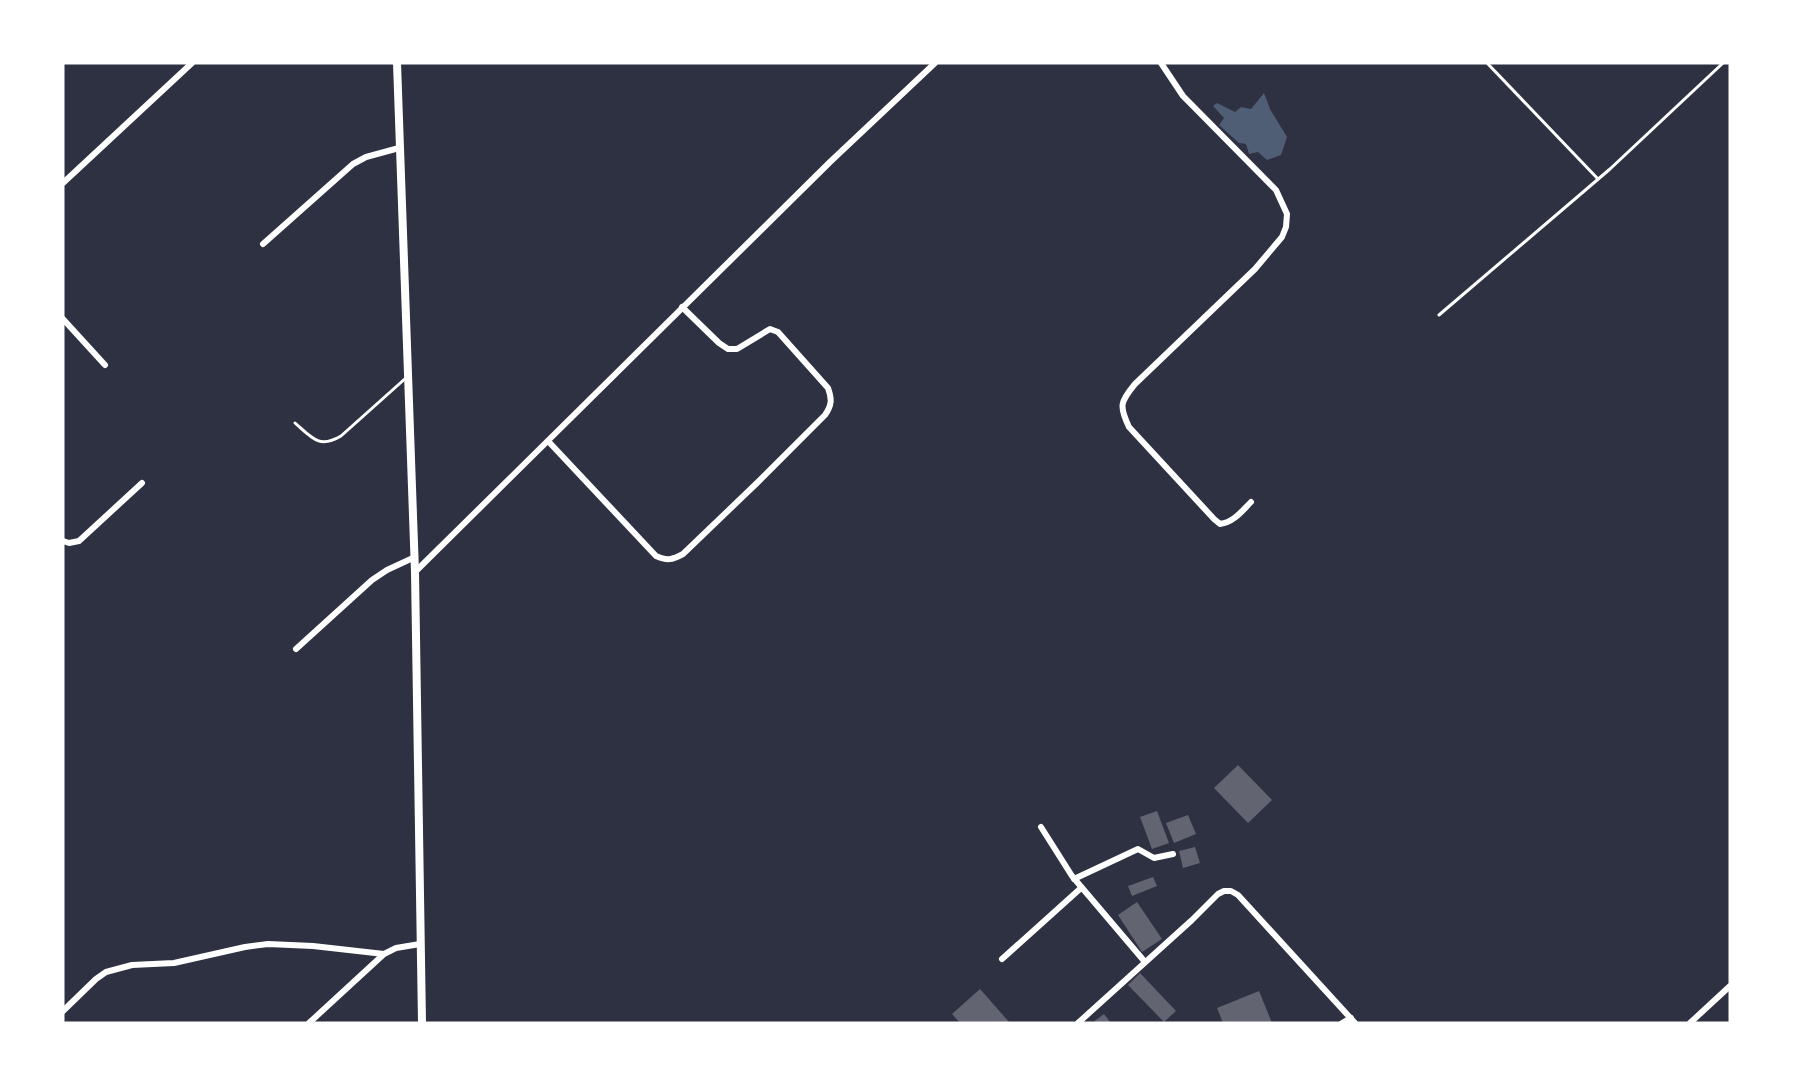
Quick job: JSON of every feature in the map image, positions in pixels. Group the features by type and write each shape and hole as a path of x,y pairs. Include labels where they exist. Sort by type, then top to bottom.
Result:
{"street":[{"path":"63,183 192,63"},
{"path":"397,63 415,572 422,1023"},
{"path":"415,572 830,162 935,63"},
{"path":"1161,63 1183,96 1276,190 1287,214 1286,226 1282,237 1255,269 1134,384 1122,401 1121,409 1130,427 1220,524 1235,518 1251,502"},
{"path":"263,244 353,164 366,157 399,148"},
{"path":"548,441 656,556 672,560 682,554 758,482 831,407 832,398 828,388 778,332 770,329 737,350 728,349 682,307"},
{"path":"63,319 105,365"},
{"path":"63,541 69,543 79,541 142,483"},
{"path":"296,649 372,580 414,557"},
{"path":"1041,827 1074,879 1145,962"},
{"path":"1074,879 1138,849 1154,858 1173,854"},
{"path":"1002,959 1081,888"},
{"path":"1078,1023 1224,891 1231,891 1238,895 1353,1021"},
{"path":"63,1011 106,972 132,965 174,963 268,944 313,946 384,954"},
{"path":"309,1023 384,954 396,948 420,944"},
{"path":"1690,1023 1730,986"},
{"path":"1342,1023 1353,1021"}],"lane":[{"path":"1439,315 1598,180 1724,63"},
{"path":"1488,64 1598,180"},
{"path":"295,423 317,441 324,443 333,441 408,376"}],"water":[{"path":"1264,93 1270,109 1287,137 1281,155 1267,160 1258,152 1249,154 1246,144 1239,143 1219,125 1224,118 1213,106 1217,103 1235,112 1241,107 1251,109"}],"building":[{"path":"1238,765 1272,800 1248,823 1214,788"},
{"path":"1157,811 1169,843 1152,849 1140,817"},
{"path":"1188,815 1196,834 1174,843 1166,823"},
{"path":"1195,847 1200,863 1183,868 1179,851"},
{"path":"1153,877 1157,886 1132,896 1128,886"},
{"path":"1137,902 1162,939 1142,952 1118,915"},
{"path":"1140,973 1176,1011 1164,1022 1128,985"},
{"path":"980,989 1010,1023 960,1023 952,1014"},
{"path":"1259,991 1272,1023 1223,1023 1217,1008"},
{"path":"1104,1014 1111,1023 1092,1023"}]}
